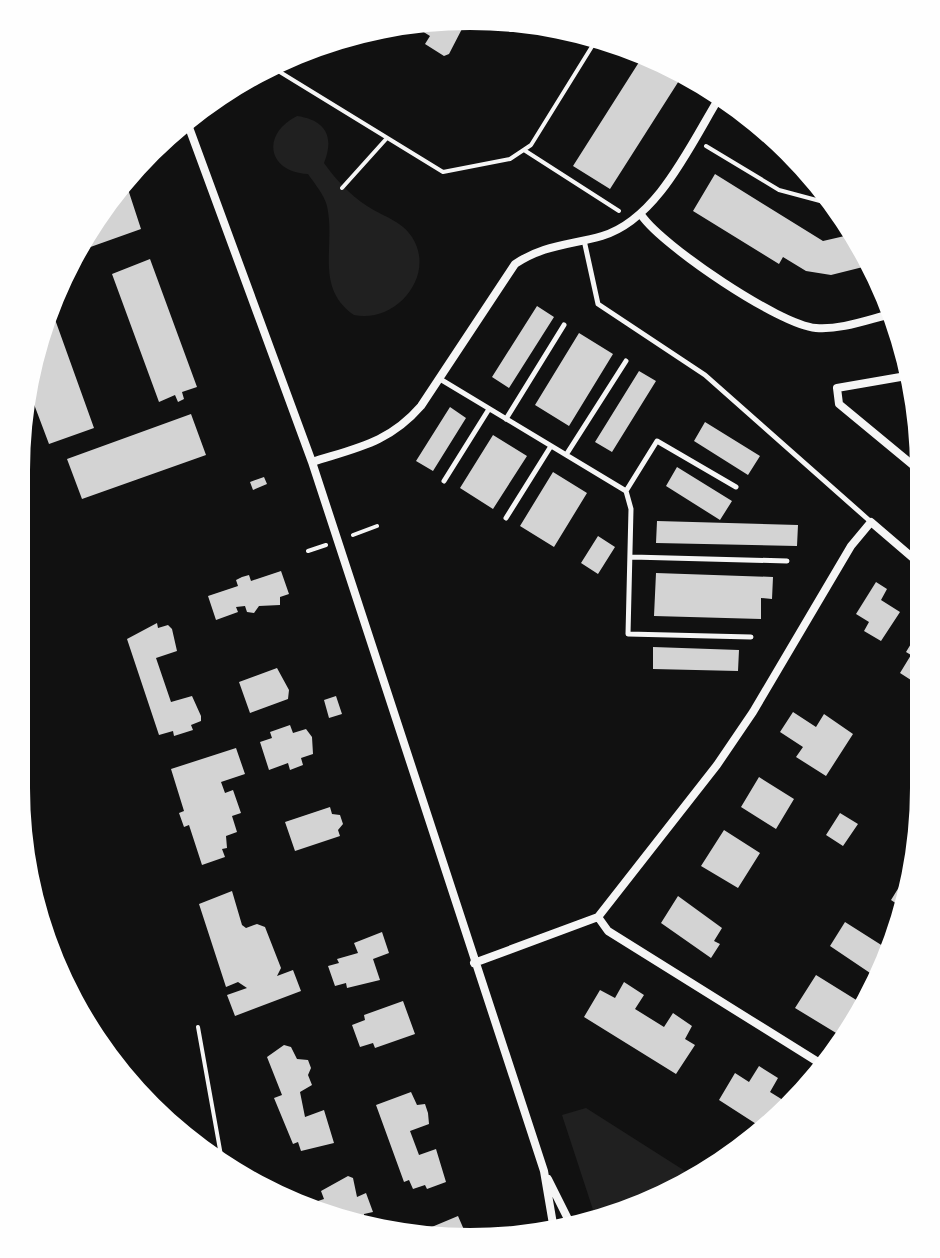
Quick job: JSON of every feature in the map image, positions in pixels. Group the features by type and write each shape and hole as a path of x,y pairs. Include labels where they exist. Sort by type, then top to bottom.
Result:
{"street":[{"path":"312,462 382,440 404,425 515,264 534,251 625,226 642,216 715,105"},
{"path":"190,131 312,462 544,1171 567,1217"},
{"path":"642,216 669,247 795,323 812,328 832,328 882,316"},
{"path":"900,377 837,388 839,404 910,463"},
{"path":"474,963 598,917 717,765 753,712 851,546 871,522 910,555"},
{"path":"598,917 608,931 815,1060"},
{"path":"544,1171 552,1220"}],"lane":[{"path":"584,239 598,304 705,375 871,522"},
{"path":"506,419 564,325"},
{"path":"566,455 626,361"},
{"path":"439,378 626,491 631,509 632,557 628,634 751,637"},
{"path":"444,481 489,409"},
{"path":"626,491 657,441 736,487"},
{"path":"506,518 551,446"},
{"path":"632,557 787,561"}],"path":[{"path":"281,72 443,172 510,159 531,145 592,47"},
{"path":"342,188 387,138"},
{"path":"694,138 779,190 818,200"},
{"path":"524,150 621,212"},
{"path":"198,1027 220,1150"}],"shaded area":[{"path":"297,116 315,121 325,131 328,145 324,163 344,187 367,206 403,227 412,237 418,252 419,267 415,281 397,305 384,312 369,316 354,315 334,292 330,279 326,202 308,174 284,167 274,151 278,132"},
{"path":"586,1108 686,1171 638,1195 593,1210 562,1115"}],"building":[{"path":"461,30 449,54 444,56 425,44 430,36 425,33"},
{"path":"638,63 678,82 610,189 573,166"},
{"path":"715,174 823,241 843,236 861,268 831,275 806,271 783,257 779,264 693,211"},
{"path":"129,192 141,229 91,247"},
{"path":"150,259 197,387 182,392 184,399 178,402 175,395 159,402 112,274"},
{"path":"537,306 554,317 509,388 492,377"},
{"path":"56,322 94,428 49,444 35,407"},
{"path":"579,333 613,354 569,426 535,405"},
{"path":"639,371 656,381 612,452 595,442"},
{"path":"450,407 466,418 433,471 416,461"},
{"path":"191,414 206,455 82,499 67,459"},
{"path":"705,422 760,456 748,475 694,441"},
{"path":"493,435 527,456 493,509 460,488"},
{"path":"677,467 732,501 720,520 666,486"},
{"path":"553,472 587,493 554,547 520,526"},
{"path":"264,477 267,484 253,490 250,482"},
{"path":"657,521 798,525 797,546 656,543"},
{"path":"598,536 615,547 598,574 581,563"},
{"path":"281,571 289,594 280,597 280,605 259,606 254,613 247,612 245,606 236,607 238,612 216,620 208,596 238,586 236,580 242,577 249,575 251,581"},
{"path":"656,573 773,577 772,599 761,598 761,619 654,616"},
{"path":"876,582 887,589 881,600 900,612 881,641 864,631 869,622 856,614"},
{"path":"157,623 158,628 168,625 172,629 177,651 156,658 171,702 192,696 201,716 201,721 191,725 193,730 174,736 173,731 159,735 127,639"},
{"path":"653,647 739,650 738,671 653,669"},
{"path":"910,657 910,679 900,673"},
{"path":"277,668 289,690 288,699 250,713 239,682"},
{"path":"336,696 342,714 329,718 324,700"},
{"path":"793,712 816,727 824,714 853,734 826,776 796,757 803,747 780,732"},
{"path":"290,725 293,733 306,729 312,737 313,754 301,758 303,765 290,770 288,763 269,770 260,742 272,738 270,732"},
{"path":"236,748 245,774 221,782 225,793 233,790 241,813 232,816 237,832 226,836 227,848 222,849 225,857 202,865 189,825 184,827 179,813 184,811 171,769"},
{"path":"759,777 794,799 776,829 741,807"},
{"path":"330,807 332,814 340,815 343,824 338,830 340,836 295,851 285,822"},
{"path":"840,813 858,824 843,846 826,835"},
{"path":"724,830 760,853 738,888 701,866"},
{"path":"232,891 242,925 246,928 257,924 265,927 281,968 277,976 293,970 301,991 235,1016 227,995 247,988 238,982 226,987 199,904"},
{"path":"678,896 722,928 714,941 720,944 711,958 661,923"},
{"path":"845,922 881,945 870,973 830,946"},
{"path":"382,932 389,953 373,959 380,980 347,988 346,983 335,986 328,966 339,963 337,959 358,953 354,943"},
{"path":"816,975 856,1000 836,1033 795,1008"},
{"path":"624,982 644,995 635,1009 664,1027 673,1013 692,1026 685,1039 695,1045 676,1074 584,1017 600,990 615,998"},
{"path":"403,1001 415,1034 375,1048 373,1043 360,1047 352,1025 365,1020 364,1015"},
{"path":"284,1045 291,1047 297,1059 308,1060 312,1085 300,1092 305,1117 324,1110 334,1143 301,1151 298,1142 293,1144 274,1098 282,1095 267,1057"},
{"path":"759,1066 778,1078 770,1092 781,1099 755,1123 719,1100 735,1073 749,1082"},
{"path":"411,1092 417,1105 425,1104 428,1113 429,1124 410,1131 419,1155 436,1149 446,1182 427,1189 425,1185 413,1189 409,1180 404,1182 376,1105"},
{"path":"348,1176 353,1178 357,1197 366,1193 373,1212 364,1215 318,1201 324,1199 321,1191"},
{"path":"458,1216 463,1228 441,1227 434,1226"}]}
